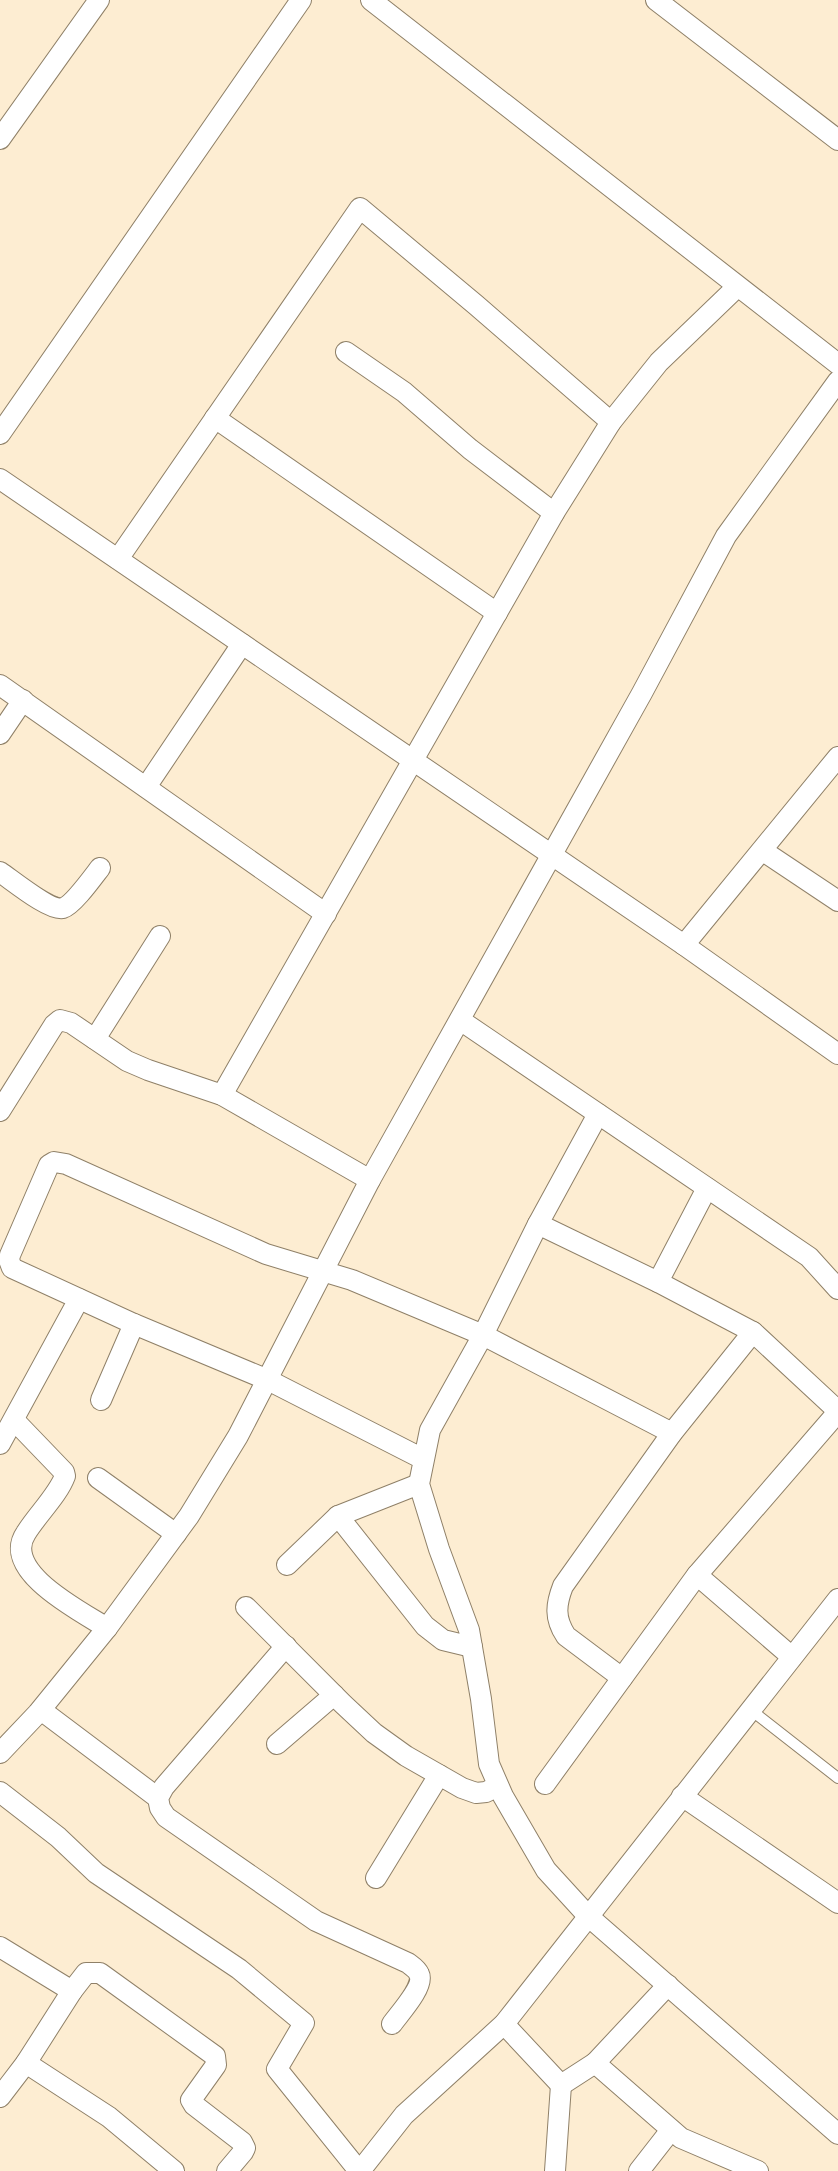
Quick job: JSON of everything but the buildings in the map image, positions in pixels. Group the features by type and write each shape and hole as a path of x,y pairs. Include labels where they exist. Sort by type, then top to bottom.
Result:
{"street":[{"path":"0,139 99,0"},
{"path":"0,434 301,0"},
{"path":"371,0 838,364"},
{"path":"656,0 838,140"},
{"path":"118,559 360,208 611,422"},
{"path":"222,1095 554,513 611,422 659,362 737,287"},
{"path":"346,352 404,392 470,449 554,513"},
{"path":"0,1752 41,1710 107,1628 176,1534 238,1436 370,1180 552,855 726,536 838,381"},
{"path":"215,418 497,613"},
{"path":"0,479 684,945 838,1054"},
{"path":"146,787 242,644"},
{"path":"0,685 326,914"},
{"path":"0,734 23,700"},
{"path":"684,945 763,851 838,757"},
{"path":"763,851 838,901"},
{"path":"0,872 50,905 60,908 68,906 100,868"},
{"path":"95,1039 160,936"},
{"path":"0,1111 60,1020 71,1023 128,1061 148,1070 222,1095 370,1180"},
{"path":"460,1020 808,1257 838,1289"},
{"path":"598,1114 538,1224 483,1335 430,1430 419,1484 439,1549 469,1630 481,1699 489,1764 498,1786 546,1870 588,1916 838,2134"},
{"path":"423,1458 268,1380 134,1324 17,1272 12,1268 9,1260 49,1165 54,1162 66,1164 266,1254 352,1280 483,1335 672,1433"},
{"path":"658,1282 707,1188"},
{"path":"538,1224 658,1282 753,1332 838,1411 697,1575 545,1784"},
{"path":"0,1444 78,1299"},
{"path":"101,1400 134,1324"},
{"path":"622,1678 566,1636 560,1627 557,1605 563,1586 672,1433 753,1332"},
{"path":"14,1420 64,1472 65,1476 25,1534 20,1549 23,1560 29,1570 55,1596 107,1628"},
{"path":"98,1478 176,1534"},
{"path":"287,1565 338,1516 419,1484"},
{"path":"338,1516 425,1626 443,1640 472,1647"},
{"path":"697,1575 792,1657"},
{"path":"0,1792 58,1837 96,1873 239,1969 304,2022 277,2069 364,2170 404,2115 504,2024 838,1598"},
{"path":"246,1607 374,1733 406,1756 476,1793 486,1792 498,1786"},
{"path":"286,1646 164,1787 158,1798 160,1808 166,1817 316,1921 408,1963 416,1969 420,1974 418,1988 392,2024"},
{"path":"278,1744 334,1695"},
{"path":"41,1710 158,1798"},
{"path":"376,1878 439,1775"},
{"path":"682,1796 838,1903"},
{"path":"0,1947 72,1991"},
{"path":"0,2098 26,2063 72,1991 86,1973 100,1973 215,2056 216,2065 191,2100 194,2105 242,2142 245,2148 243,2152 227,2171"},
{"path":"561,2085 595,2063 668,1985"},
{"path":"504,2024 561,2085 555,2171"},
{"path":"26,2063 109,2117 174,2171"},
{"path":"595,2063 681,2138 749,2169"},
{"path":"639,2171 671,2130"}],"lane":[{"path":"751,1710 838,1778"}]}
